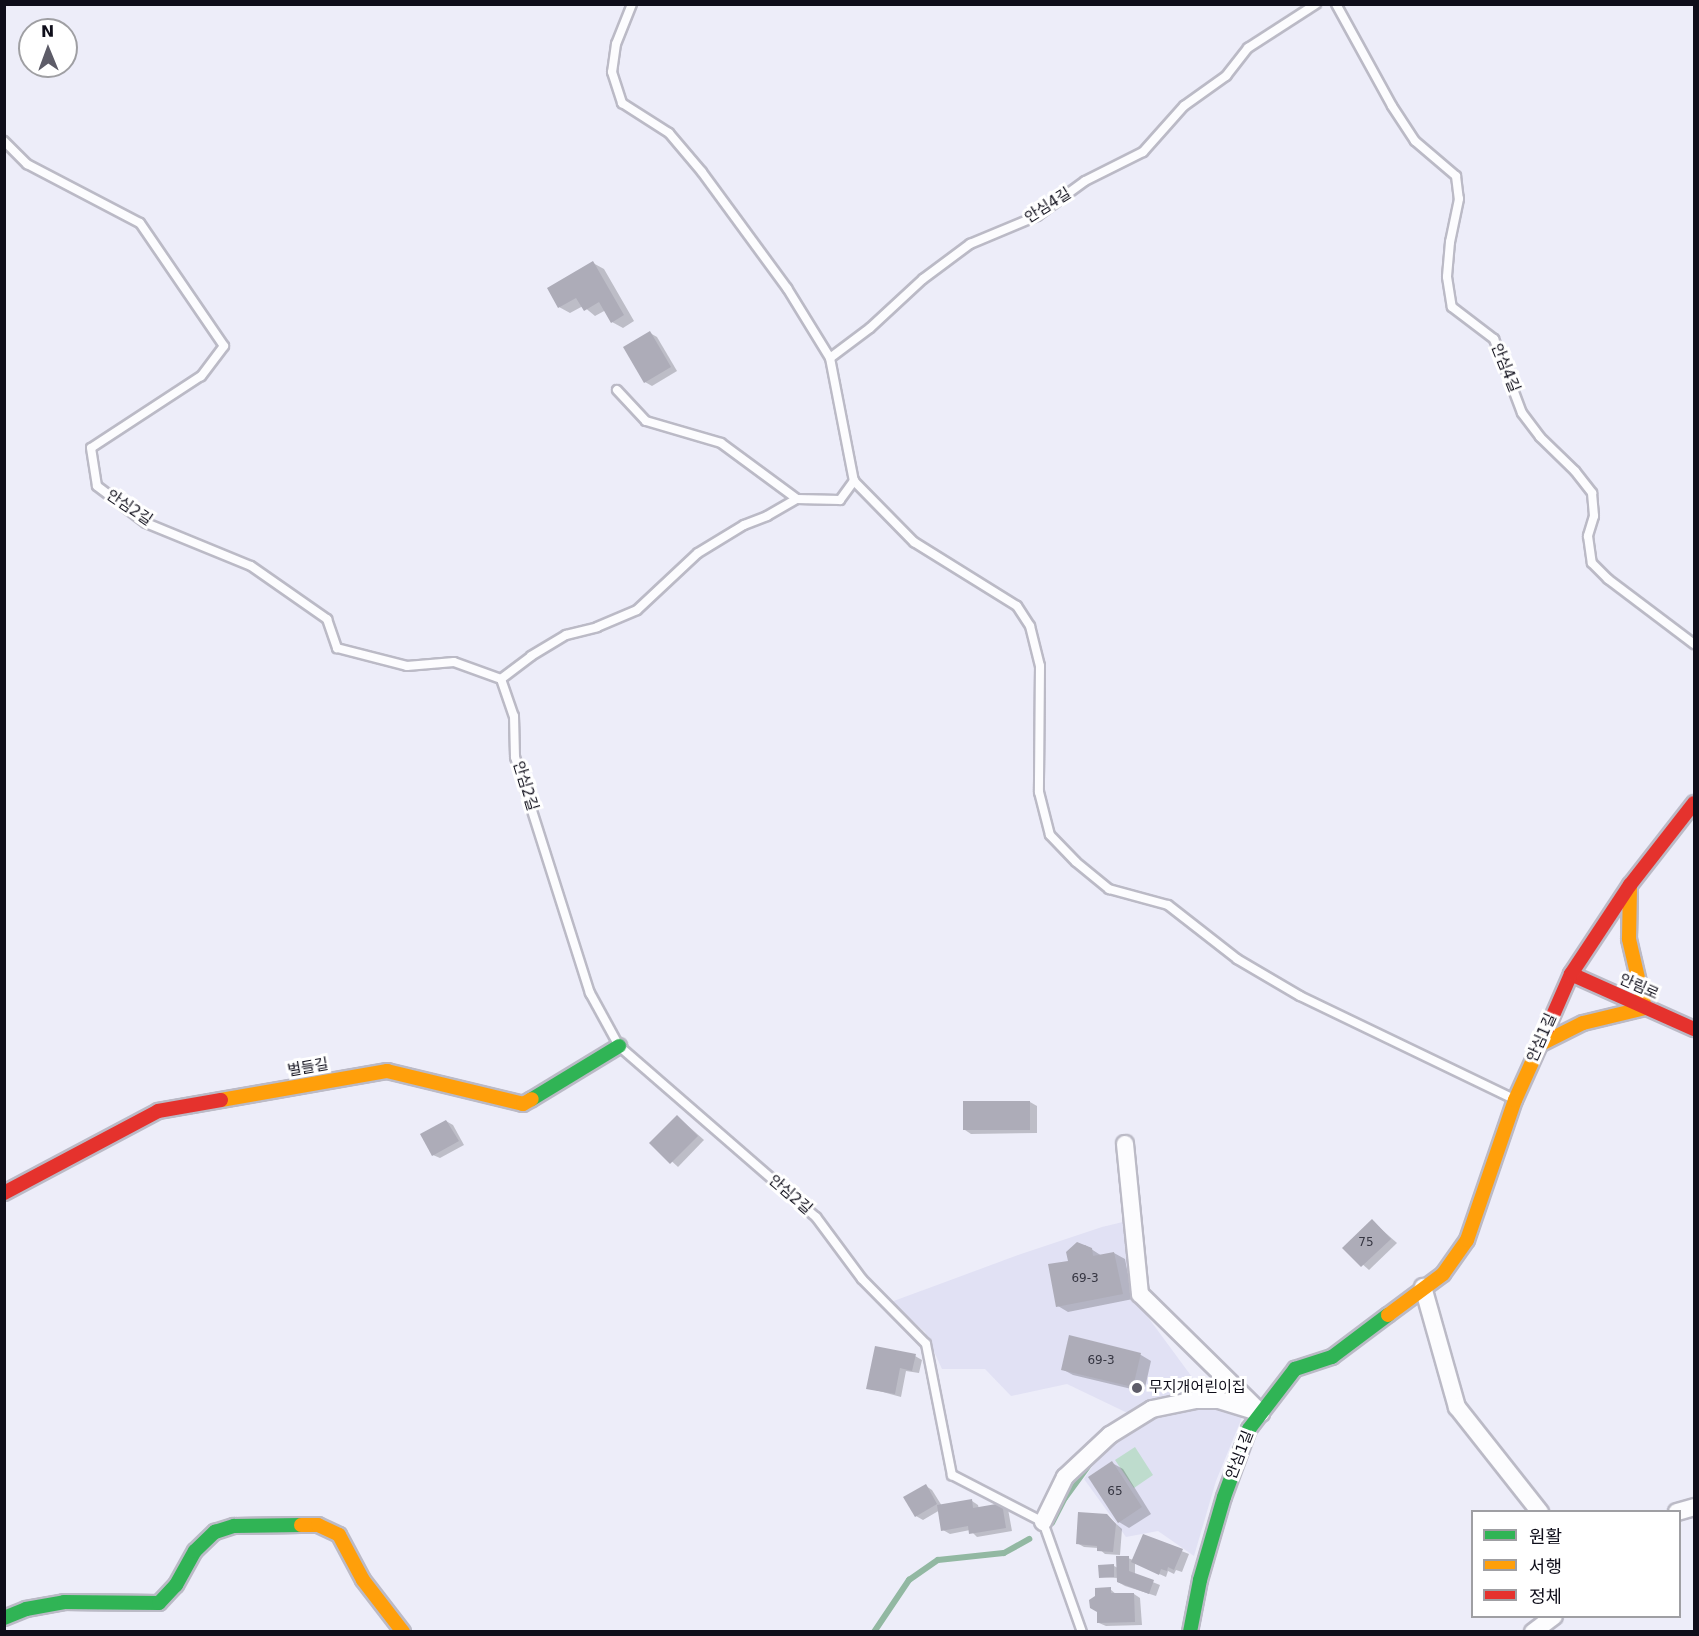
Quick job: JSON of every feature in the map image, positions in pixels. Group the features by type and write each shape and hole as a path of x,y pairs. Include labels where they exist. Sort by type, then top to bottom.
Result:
{"street":[{"name":"안심1길","path":"1190,1632 1200,1580 1224,1497 1249,1429 1295,1369 1332,1357 1443,1274 1467,1240 1515,1100 1571,974 1630,885 1695,803"},
{"path":"1539,1045 1583,1023 1645,1008 1629,939 1630,885"},
{"name":"안림로","path":"1571,974 1695,1029"},
{"name":"벌들길","path":"4,1193 158,1111 387,1071 522,1104 619,1046"},
{"path":"1125,1144 1140,1294 1260,1413"},
{"path":"1423,1287 1457,1407 1538,1510"},
{"path":"1043,1522 1065,1477 1110,1436 1152,1409 1196,1400 1219,1400 1260,1413"},
{"path":"4,1618 26,1609 63,1602 159,1603 176,1585 195,1551 215,1532 234,1526 318,1525 339,1535 363,1580 403,1632"},
{"path":"1533,1632 1553,1618"}],"lane":[{"path":"632,4 616,44 612,72 622,103 669,133 702,172 787,288 830,358 854,481 914,542 1017,606 1030,626 1040,666 1040,792 1050,835 1076,862 1109,889 1168,905 1237,959 1300,996 1515,1100"},
{"name":"안심4길","path":"830,358 870,328 923,279 970,244 1036,216 1085,181 1143,152 1184,106 1226,76 1248,48 1316,4"},
{"name":"안심4길","path":"1336,4 1392,106 1415,141 1456,176 1459,199 1450,242 1447,277 1452,308 1494,339 1522,413 1540,437 1575,471 1592,493 1594,516 1588,536 1592,563 1616,585 1695,644"},
{"name":"안심2길","path":"4,141 27,164 140,223 224,345 201,376 91,447 96,486 146,523 251,566 327,619 337,648 407,666 454,662 501,679 514,716 515,756 590,993 619,1046 816,1217 862,1279 926,1344 952,1475 1043,1522"},
{"path":"617,390 646,421 721,442 797,499"},
{"path":"501,679 531,656 566,635 597,627 637,610 698,553 744,525 767,516 797,499 840,500 854,481"},
{"path":"1043,1522 1082,1632"}],"shaded area":[{"name":"무지개어린이집","path":"1127,1221 1139,1305 1203,1392 1222,1412 1243,1415 1216,1481 1194,1556 1158,1531 1126,1537 1084,1479 1104,1449 1140,1419 1067,1384 1011,1396 985,1369 942,1369 925,1332 891,1302 1021,1254"}],"green space":[{"path":"1135,1447 1153,1475 1134,1488 1115,1460"}],"building":[{"path":"593,261 624,315 611,323 599,302 584,311 576,298 558,308 547,288"},
{"path":"650,331 671,367 644,383 623,347"},
{"path":"963,1101 1030,1101 1030,1130 963,1130"},
{"path":"677,1115 698,1136 670,1164 649,1143"},
{"path":"446,1120 459,1141 432,1156 420,1134"},
{"path":"1372,1219 1391,1239 1361,1267 1342,1248"},
{"path":"1077,1242 1092,1248 1093,1256 1114,1252 1123,1294 1056,1307 1048,1264 1068,1261 1066,1252"},
{"path":"1069,1335 1141,1353 1133,1387 1061,1370"},
{"path":"875,1346 916,1354 912,1371 900,1368 895,1394 866,1389"},
{"path":"1112,1461 1142,1507 1118,1523 1088,1477"},
{"path":"926,1484 937,1504 915,1517 903,1497"},
{"path":"972,1499 973,1508 1002,1503 1006,1528 969,1534 968,1526 941,1531 937,1505"},
{"path":"1078,1512 1107,1514 1116,1524 1113,1552 1097,1551 1097,1546 1076,1544"},
{"path":"1143,1534 1183,1549 1174,1570 1168,1567 1167,1571 1161,1569 1159,1575 1131,1562"},
{"path":"1116,1556 1129,1556 1129,1571 1154,1580 1149,1594 1117,1582"},
{"path":"1114,1564 1114,1577 1099,1578 1098,1565"},
{"path":"1111,1587 1111,1593 1134,1593 1135,1622 1097,1623 1097,1612 1090,1608 1089,1600 1095,1596 1095,1588"}],"waterway":[{"path":"1052,1523 1065,1498 1092,1461"},
{"path":"874,1632 909,1580 938,1560 1004,1553 1029,1539"}],"traffic: fast":[{"path":"532,1099 619,1046"},
{"path":"1190,1632 1200,1580 1224,1497 1249,1429 1295,1369 1332,1357 1388,1315"},
{"path":"4,1618 26,1609 64,1602 159,1603 176,1585 195,1551 215,1532 234,1526 301,1525"}],"traffic: slow":[{"path":"1539,1045 1583,1023 1645,1008 1629,939 1630,885"},
{"path":"1388,1315 1443,1274 1467,1240 1515,1100 1547,1029"},
{"path":"221,1100 387,1071 523,1104 532,1099"},
{"path":"301,1525 318,1525 339,1535 363,1580 403,1632"}],"traffic: jam":[{"path":"1547,1029 1571,974 1630,885 1694,803"},
{"path":"1571,974 1694,1029"},
{"path":"4,1193 158,1111 221,1100"}],"place":[{"name":"무지개어린이집","path":"1137,1388"}]}
